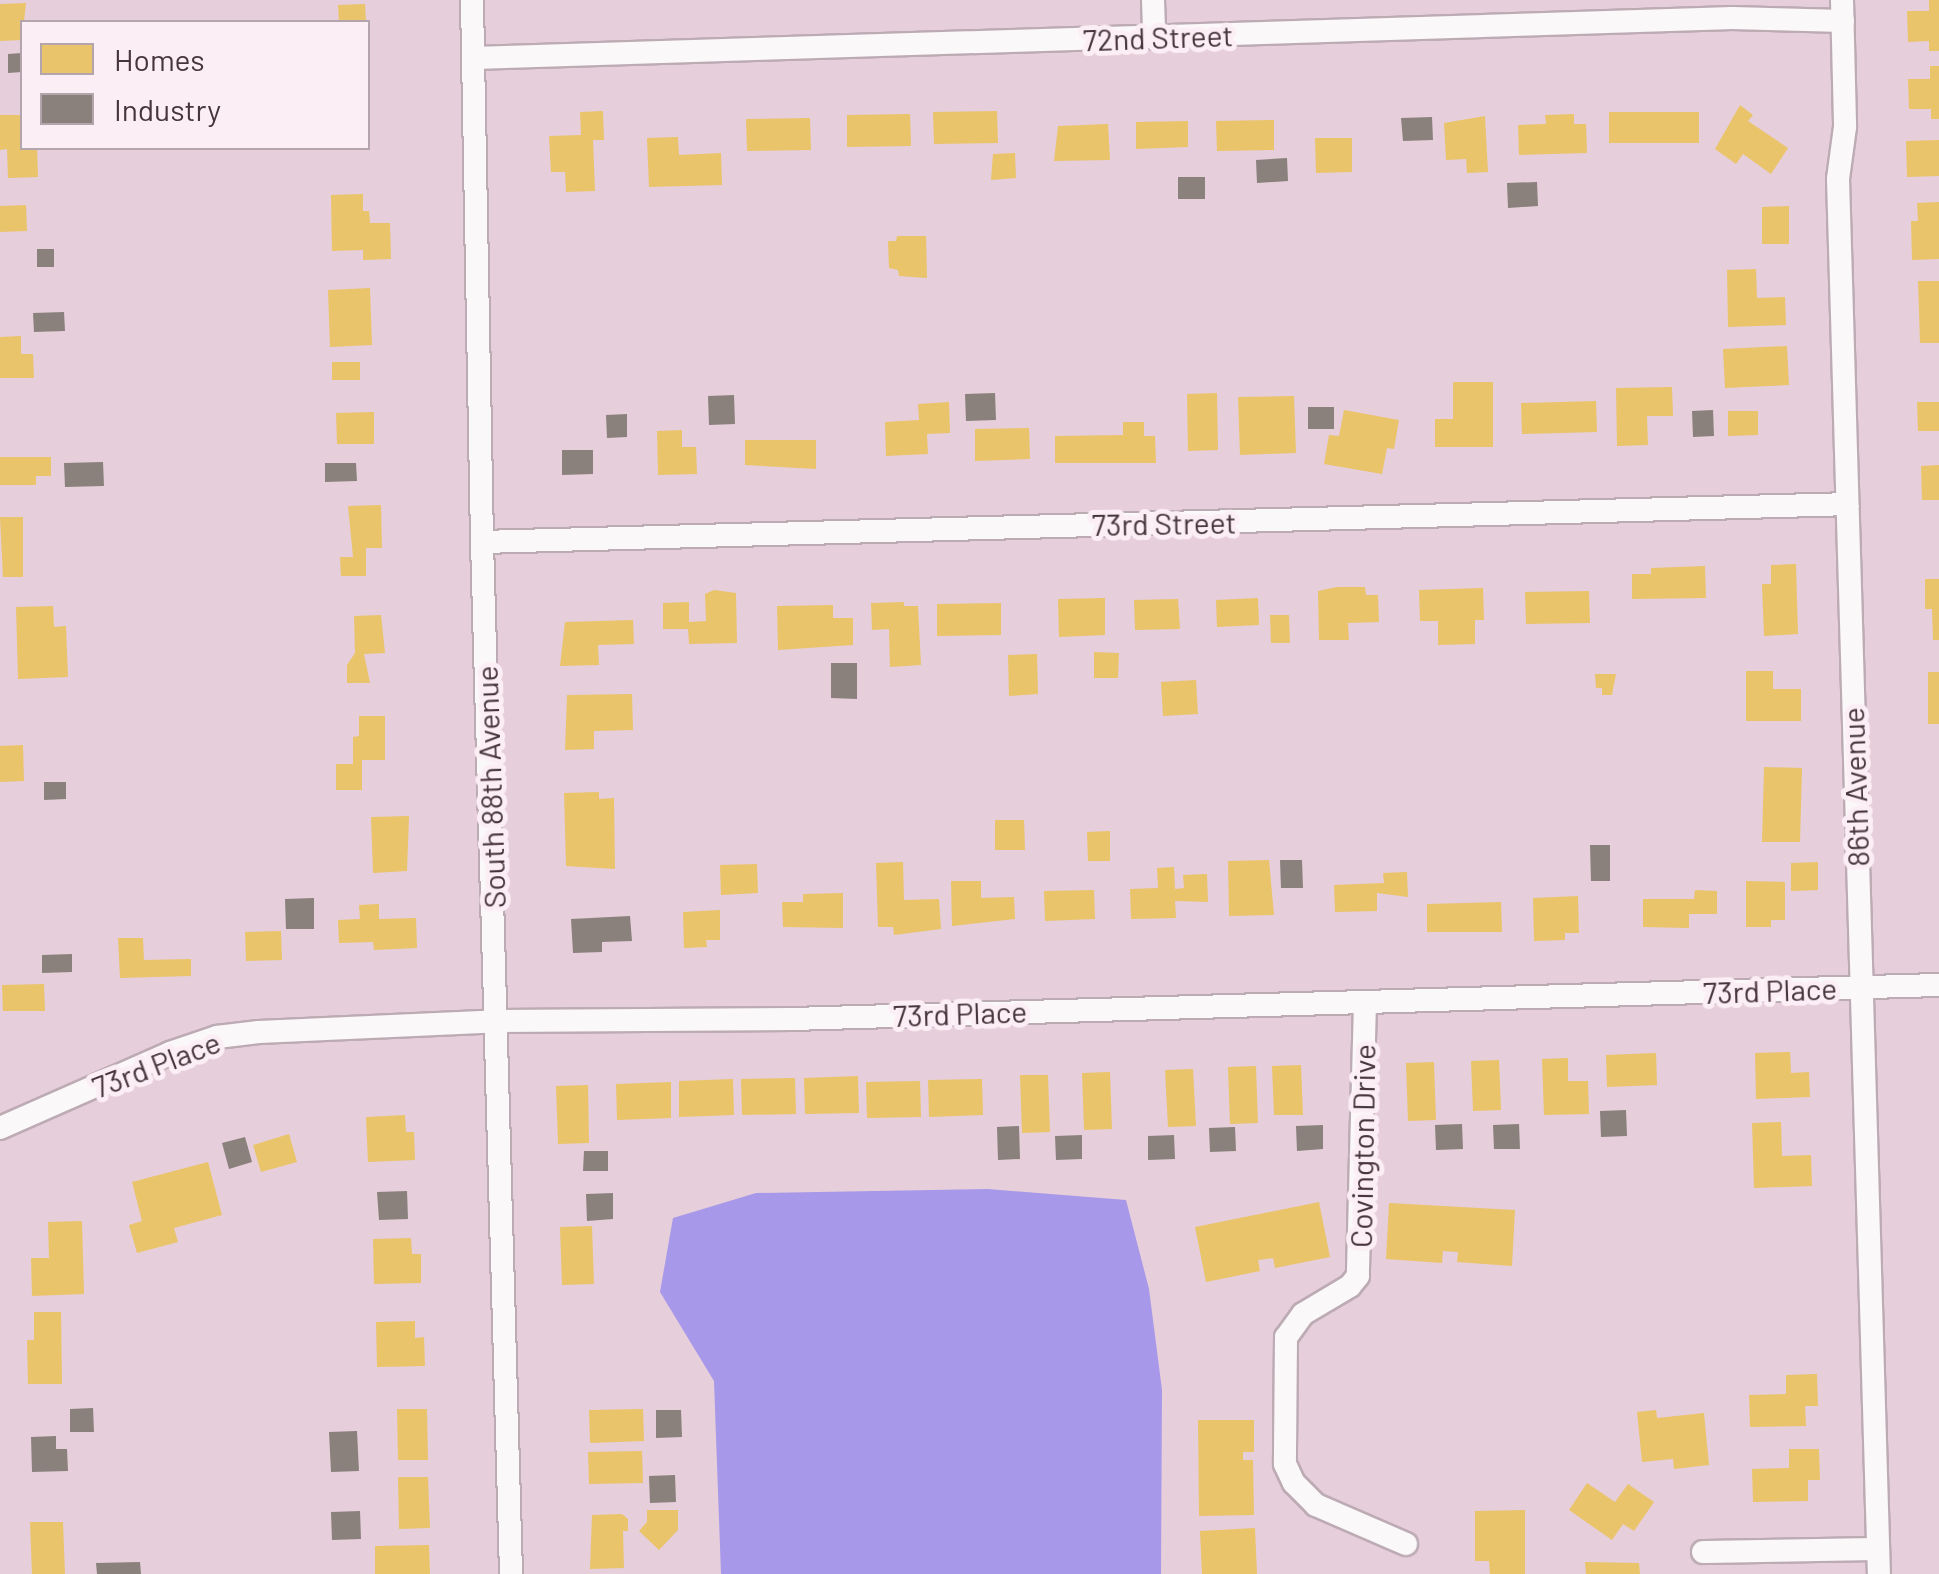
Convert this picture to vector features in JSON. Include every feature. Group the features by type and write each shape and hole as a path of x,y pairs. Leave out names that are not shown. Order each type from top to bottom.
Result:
{"street":[{"name":"South 88th Avenue","path":"472,0 482,542 512,1574"},
{"path":"1153,0 1154,38"},
{"name":"72nd Street","path":"474,58 1154,38 1842,11"},
{"name":"86th Avenue","path":"1842,11 1846,127 1838,179 1879,1574"},
{"name":"73rd Street","path":"482,542 1847,504"},
{"name":"73rd Place","path":"0,1128 218,1038 498,1021 758,1020 1939,985"},
{"name":"Covington Drive","path":"1366,1002 1358,1276 1350,1286 1302,1314 1286,1338 1285,1464 1294,1483 1316,1506 1406,1544"},
{"path":"1703,1552 1878,1549"}],"shaded area":[{"path":"988,1189 1126,1200 1149,1289 1162,1390 1161,1574 721,1574 714,1381 660,1292 673,1218 756,1193"}],"building: Homes":[{"path":"1929,0 1939,0 1939,51 1929,51 1929,41 1908,42 1907,11 1929,11"},
{"path":"26,3 24,20 20,20 20,40 0,41 0,4"},
{"path":"365,4 366,20 339,20 338,5"},
{"path":"1930,66 1939,66 1939,119 1931,119 1931,109 1909,109 1908,79 1930,79"},
{"path":"1740,105 1753,115 1748,121 1788,148 1771,174 1743,154 1736,164 1715,149"},
{"path":"603,111 604,140 593,140 595,191 566,192 565,172 551,172 549,136 581,135 580,112"},
{"path":"997,111 998,143 934,144 933,112"},
{"path":"1609,112 1699,112 1699,143 1609,143"},
{"path":"910,114 911,146 847,147 847,115"},
{"path":"1574,114 1574,124 1586,124 1587,153 1519,155 1518,125 1546,124 1545,115"},
{"path":"0,115 20,115 20,150 37,150 38,177 8,178 7,149 0,150"},
{"path":"1485,116 1488,172 1467,173 1466,159 1446,160 1444,123"},
{"path":"810,118 811,150 747,151 746,119"},
{"path":"1274,120 1274,150 1217,151 1216,121"},
{"path":"1188,121 1188,147 1136,149 1136,122"},
{"path":"1108,124 1110,160 1054,161 1058,126"},
{"path":"678,137 679,155 721,153 722,185 649,187 647,138"},
{"path":"1315,138 1352,138 1352,172 1316,173"},
{"path":"1939,140 1939,176 1907,177 1906,141"},
{"path":"1015,153 1016,178 991,180 993,154"},
{"path":"363,194 363,211 369,211 370,223 390,223 391,259 363,260 363,250 332,251 331,195"},
{"path":"1939,202 1939,259 1912,260 1911,221 1918,221 1917,203"},
{"path":"26,205 27,231 0,232 0,206"},
{"path":"1789,206 1789,244 1762,244 1762,207"},
{"path":"897,236 926,236 927,278 899,276 898,270 889,268 888,241 896,241"},
{"path":"1756,269 1757,298 1785,297 1786,325 1728,327 1727,270"},
{"path":"1918,281 1939,281 1939,343 1920,343"},
{"path":"370,288 372,345 330,347 328,290"},
{"path":"21,336 21,354 33,354 34,378 0,378 0,337"},
{"path":"1787,346 1789,385 1725,388 1723,349"},
{"path":"332,362 360,362 360,380 332,380"},
{"path":"1453,382 1493,382 1493,447 1435,447 1435,419 1453,419"},
{"path":"1672,387 1673,416 1647,416 1648,445 1617,446 1616,388"},
{"path":"1217,393 1218,450 1188,451 1187,394"},
{"path":"1294,396 1296,453 1240,455 1238,397"},
{"path":"1596,401 1597,432 1522,434 1521,403"},
{"path":"949,402 950,433 927,434 928,454 886,456 885,422 919,420 918,404"},
{"path":"1917,402 1939,402 1939,431 1918,431"},
{"path":"1344,410 1399,420 1394,449 1387,448 1382,474 1324,464 1329,435 1339,436"},
{"path":"1728,411 1758,411 1758,435 1728,436"},
{"path":"374,412 374,444 337,444 336,413"},
{"path":"1123,422 1144,422 1144,436 1155,436 1156,463 1055,463 1055,436 1123,435"},
{"path":"1029,428 1030,459 975,461 975,429"},
{"path":"682,430 682,447 696,447 697,474 658,475 657,431"},
{"path":"745,440 816,440 816,469 745,465"},
{"path":"0,457 51,457 51,476 36,476 36,485 0,485"},
{"path":"1939,465 1939,500 1922,500 1921,466"},
{"path":"381,505 382,548 366,548 366,576 341,576 340,557 353,557 348,506"},
{"path":"0,517 23,517 23,577 3,577"},
{"path":"1796,564 1798,634 1764,636 1762,584 1771,584 1771,565"},
{"path":"1705,566 1706,598 1632,599 1632,574 1651,574 1651,568"},
{"path":"1925,579 1939,579 1939,640 1933,640 1932,609 1925,609"},
{"path":"1365,587 1366,595 1378,595 1379,622 1348,623 1349,640 1319,640 1318,591"},
{"path":"1483,588 1484,620 1475,620 1475,644 1438,645 1438,621 1420,621 1419,590"},
{"path":"714,590 736,593 737,643 689,644 688,629 663,629 663,603 689,602 689,622 706,621 705,594"},
{"path":"1589,591 1590,623 1526,624 1525,592"},
{"path":"1105,598 1105,635 1059,637 1058,599"},
{"path":"1258,598 1259,625 1217,627 1216,600"},
{"path":"1178,599 1180,629 1135,630 1134,600"},
{"path":"904,602 904,606 918,606 921,665 890,667 889,629 872,630 871,603"},
{"path":"1001,603 1001,635 937,636 937,604"},
{"path":"833,605 833,618 853,618 853,645 778,650 777,606"},
{"path":"53,606 54,627 66,626 68,677 18,679 16,607"},
{"path":"381,615 385,653 364,654 370,683 347,683 347,665 355,653 354,616"},
{"path":"1270,615 1289,615 1290,643 1271,643"},
{"path":"633,620 634,644 598,645 599,665 560,666 565,622"},
{"path":"1094,652 1119,653 1118,678 1094,678"},
{"path":"1037,654 1038,694 1009,696 1008,655"},
{"path":"1746,671 1773,671 1773,689 1801,689 1801,721 1746,721"},
{"path":"1928,672 1939,672 1939,724 1928,724"},
{"path":"1595,674 1616,674 1612,695 1602,695 1602,688 1596,688"},
{"path":"1196,680 1198,714 1163,716 1161,682"},
{"path":"632,694 633,730 594,731 594,749 565,750 567,695"},
{"path":"359,716 385,716 385,760 362,760 362,790 336,790 336,764 353,764 353,737 359,736"},
{"path":"23,745 24,781 0,782 0,746"},
{"path":"1764,767 1802,768 1800,842 1762,842"},
{"path":"599,792 599,799 614,798 615,869 566,866 564,793"},
{"path":"409,816 407,871 373,873 371,817"},
{"path":"995,820 1024,820 1025,850 995,850"},
{"path":"1110,831 1110,861 1088,861 1087,832"},
{"path":"1269,860 1274,915 1229,916 1228,861"},
{"path":"903,862 904,900 939,899 941,929 894,935 893,927 878,927 876,863"},
{"path":"1818,862 1818,890 1791,891 1791,863"},
{"path":"757,864 758,893 721,895 720,865"},
{"path":"1174,867 1175,889 1184,888 1183,875 1207,874 1208,902 1175,901 1176,918 1131,919 1130,889 1158,888 1157,868"},
{"path":"1407,872 1408,897 1377,893 1377,911 1335,912 1334,885 1384,883 1383,873"},
{"path":"951,881 981,881 981,898 1014,897 1015,919 952,926"},
{"path":"1746,881 1785,882 1785,920 1771,920 1771,927 1746,927"},
{"path":"1094,890 1095,919 1045,921 1044,891"},
{"path":"1695,890 1717,891 1717,914 1689,914 1689,928 1643,927 1643,899 1694,899"},
{"path":"843,893 843,928 783,927 782,902 803,902 803,894"},
{"path":"1578,896 1579,933 1565,933 1565,940 1534,941 1533,898"},
{"path":"1501,902 1502,932 1427,932 1427,904"},
{"path":"379,904 379,919 416,918 417,948 374,950 373,942 339,943 338,920 360,919 359,905"},
{"path":"720,910 720,940 706,940 707,947 684,948 683,912"},
{"path":"281,931 282,960 246,961 245,932"},
{"path":"118,938 143,938 144,960 191,959 191,976 120,978"},
{"path":"44,984 45,1011 3,1011 2,985"},
{"path":"1790,1052 1791,1073 1809,1072 1810,1097 1756,1099 1755,1053"},
{"path":"1656,1053 1657,1085 1607,1087 1606,1055"},
{"path":"1568,1058 1568,1081 1588,1081 1589,1114 1544,1115 1542,1059"},
{"path":"1499,1060 1501,1110 1473,1111 1471,1061"},
{"path":"1434,1062 1436,1120 1408,1121 1406,1063"},
{"path":"1301,1065 1303,1115 1274,1115 1272,1066"},
{"path":"1256,1066 1258,1123 1230,1124 1228,1067"},
{"path":"1193,1069 1196,1126 1168,1127 1165,1070"},
{"path":"1110,1072 1112,1129 1084,1130 1082,1073"},
{"path":"1020,1075 1048,1075 1050,1132 1022,1133"},
{"path":"858,1076 859,1113 805,1114 804,1078"},
{"path":"795,1078 796,1114 742,1115 741,1079"},
{"path":"733,1079 734,1115 679,1117 679,1081"},
{"path":"982,1079 983,1115 929,1117 928,1080"},
{"path":"920,1081 921,1117 867,1118 866,1082"},
{"path":"671,1082 671,1118 617,1120 616,1084"},
{"path":"588,1085 589,1143 558,1144 556,1086"},
{"path":"405,1115 406,1132 414,1132 415,1160 368,1162 366,1117"},
{"path":"1781,1122 1782,1156 1811,1155 1812,1186 1754,1188 1752,1123"},
{"path":"289,1134 297,1162 261,1172 253,1145"},
{"path":"208,1162 222,1215 174,1228 178,1242 137,1253 129,1225 142,1221 132,1182"},
{"path":"1319,1202 1330,1257 1275,1268 1273,1258 1258,1260 1260,1271 1206,1282 1195,1227"},
{"path":"1389,1203 1515,1210 1512,1266 1457,1262 1458,1252 1443,1251 1442,1263 1386,1259"},
{"path":"82,1221 84,1294 32,1296 31,1258 49,1258 48,1222"},
{"path":"592,1226 594,1284 562,1285 560,1227"},
{"path":"411,1238 412,1254 421,1254 421,1283 374,1284 373,1239"},
{"path":"34,1312 61,1312 62,1384 28,1384 27,1340 34,1340"},
{"path":"415,1321 415,1338 424,1337 425,1366 377,1367 376,1322"},
{"path":"1817,1374 1818,1406 1805,1406 1806,1426 1750,1427 1749,1395 1786,1394 1786,1375"},
{"path":"397,1409 427,1409 428,1460 398,1460"},
{"path":"643,1409 644,1441 590,1443 589,1410"},
{"path":"1656,1410 1657,1418 1704,1413 1709,1465 1674,1469 1673,1459 1642,1462 1637,1412"},
{"path":"1198,1420 1254,1420 1254,1452 1243,1452 1243,1460 1253,1460 1254,1515 1199,1516"},
{"path":"1789,1449 1819,1449 1820,1480 1808,1480 1808,1501 1753,1502 1752,1469 1789,1468"},
{"path":"642,1451 643,1483 589,1484 588,1452"},
{"path":"398,1477 428,1477 430,1528 399,1529"},
{"path":"1587,1483 1615,1502 1628,1484 1654,1502 1634,1531 1623,1524 1612,1540 1569,1510"},
{"path":"647,1510 678,1510 678,1530 659,1550 639,1531 647,1522"},
{"path":"1525,1510 1525,1574 1490,1574 1489,1561 1475,1561 1475,1511"},
{"path":"622,1514 628,1519 628,1531 623,1531 624,1568 590,1569 592,1515"},
{"path":"30,1522 63,1522 65,1574 32,1574"},
{"path":"1255,1528 1257,1574 1202,1574 1200,1531"},
{"path":"429,1545 430,1574 375,1574 375,1546"},
{"path":"1585,1562 1639,1563 1640,1574 1586,1574"}],"building: Industry":[{"path":"20,53 20,72 8,73 8,54"},
{"path":"1432,117 1433,140 1403,141 1401,118"},
{"path":"1287,158 1288,181 1257,183 1256,160"},
{"path":"1178,177 1205,177 1205,199 1178,199"},
{"path":"1537,182 1538,206 1508,208 1507,183"},
{"path":"37,249 54,249 54,267 37,267"},
{"path":"64,312 65,331 34,332 33,313"},
{"path":"995,393 996,420 966,421 965,394"},
{"path":"734,395 735,424 709,425 708,396"},
{"path":"1308,407 1334,407 1334,429 1308,429"},
{"path":"1713,410 1714,436 1693,437 1692,411"},
{"path":"627,414 627,437 607,438 606,415"},
{"path":"562,450 593,450 593,474 562,475"},
{"path":"103,462 104,486 65,487 64,463"},
{"path":"325,463 356,463 357,481 325,482"},
{"path":"831,663 857,663 857,699 831,698"},
{"path":"44,782 66,782 66,799 44,800"},
{"path":"1590,845 1610,845 1610,881 1591,881"},
{"path":"1280,860 1302,860 1303,888 1281,888"},
{"path":"314,898 314,929 286,929 285,899"},
{"path":"630,916 632,941 602,942 602,952 573,953 571,919"},
{"path":"72,954 72,972 42,973 42,955"},
{"path":"1626,1110 1627,1136 1601,1137 1600,1111"},
{"path":"1462,1124 1463,1149 1436,1150 1435,1125"},
{"path":"1519,1124 1520,1149 1494,1149 1493,1125"},
{"path":"1323,1125 1323,1149 1297,1151 1296,1126"},
{"path":"1019,1126 1020,1159 998,1160 997,1127"},
{"path":"1235,1127 1236,1151 1210,1152 1209,1128"},
{"path":"1082,1135 1082,1159 1056,1160 1055,1136"},
{"path":"1174,1135 1175,1159 1148,1160 1148,1136"},
{"path":"245,1137 252,1162 229,1169 222,1143"},
{"path":"584,1151 608,1151 608,1171 583,1171"},
{"path":"407,1191 408,1219 379,1220 377,1192"},
{"path":"613,1193 613,1219 587,1221 586,1194"},
{"path":"93,1408 94,1432 70,1432 70,1409"},
{"path":"656,1410 681,1410 682,1437 656,1438"},
{"path":"357,1431 359,1471 331,1472 329,1432"},
{"path":"56,1436 56,1449 67,1449 68,1471 32,1472 31,1437"},
{"path":"675,1475 676,1502 650,1503 649,1476"},
{"path":"360,1511 361,1539 332,1540 331,1512"},
{"path":"140,1562 141,1574 97,1574 96,1563"}]}
